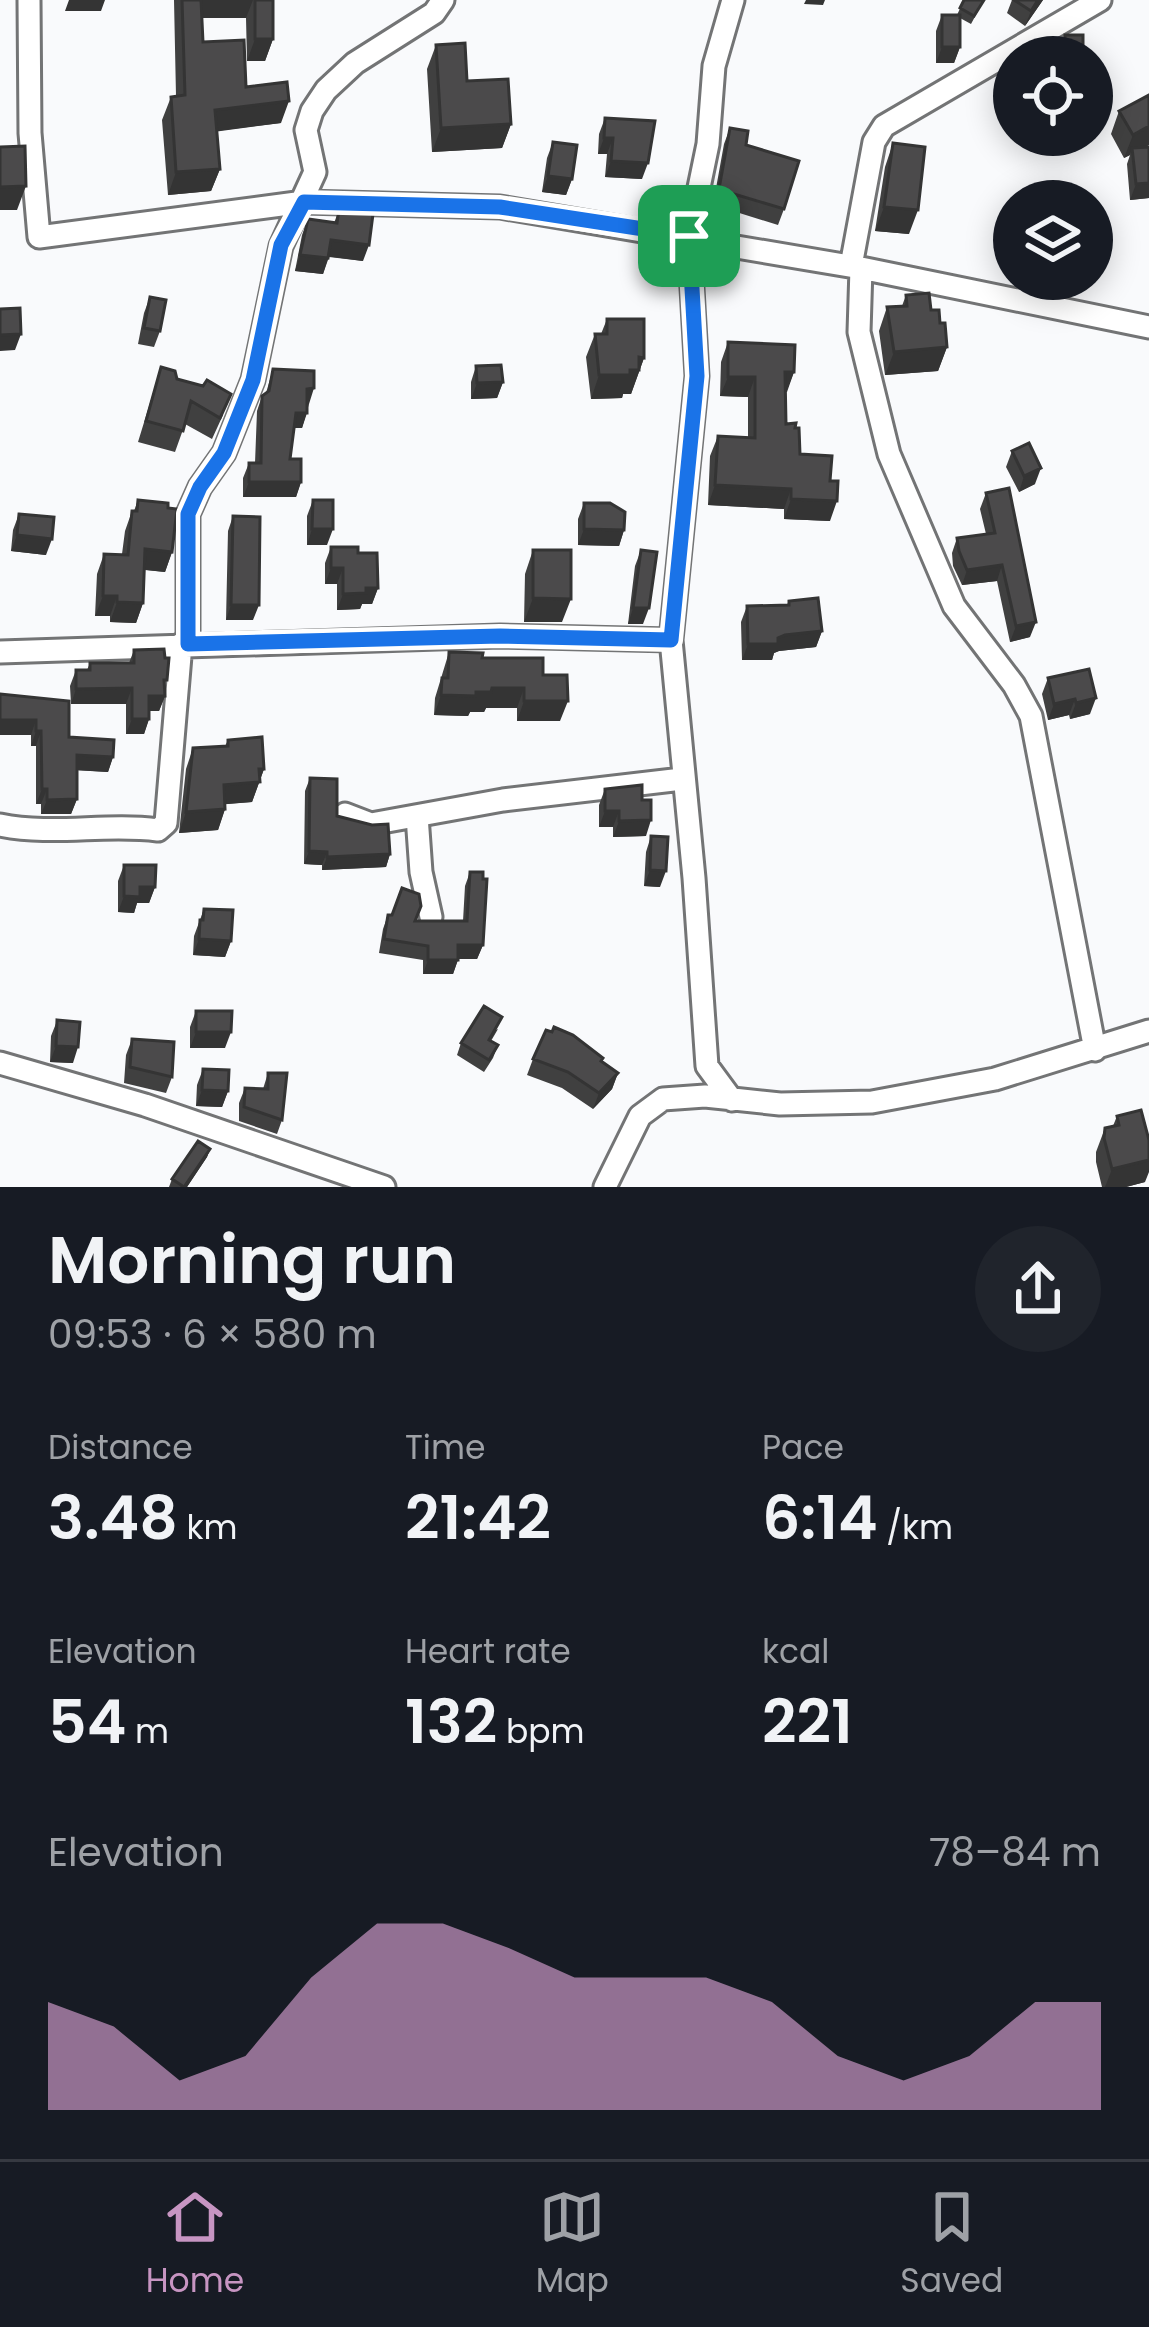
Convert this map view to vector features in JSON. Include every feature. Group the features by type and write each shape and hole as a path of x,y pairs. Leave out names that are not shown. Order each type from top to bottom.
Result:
{"street":[{"path":"29,0 30,133 39,237 304,202 500,207 689,236 1149,327"},
{"path":"0,825 55,832 130,826 158,830 166,823 185,644 188,514 224,453 253,380 281,245 315,172 306,130 312,111 326,90 374,49 434,13 443,0"},
{"path":"732,1100 707,1066 671,640 697,376 689,236 708,144 714,66 733,0"},
{"path":"1095,1050 1031,716 1014,685 954,606 889,454 859,332 856,267 874,142 884,126 1100,0"},
{"path":"0,652 500,636 671,640"},
{"path":"345,814 370,824 503,800 682,778"},
{"path":"417,816 421,872 431,917"},
{"path":"663,1099 705,1096 780,1104 872,1102 995,1079 1149,1031"},
{"path":"0,1063 145,1105 384,1187"},
{"path":"605,1187 640,1116 707,1066"}],"building":[{"path":"182,0 201,0 203,42 244,40 246,87 287,82 289,101 215,110 220,169 176,172 171,97 185,95"},
{"path":"255,0 273,0 273,39 255,39"},
{"path":"964,0 984,0 974,16 960,8"},
{"path":"1014,0 1038,0 1031,11"},
{"path":"942,15 960,15 960,47 942,47"},
{"path":"465,43 467,81 508,79 511,124 441,128 436,45"},
{"path":"1149,95 1149,126 1133,135 1119,111"},
{"path":"605,118 655,121 648,163 611,161 613,138 604,138"},
{"path":"730,128 748,131 746,145 799,161 784,209 734,194 733,212 715,211"},
{"path":"553,142 577,145 572,179 548,176"},
{"path":"893,143 925,147 918,210 884,207"},
{"path":"25,146 26,186 0,187 0,147"},
{"path":"1149,147 1149,183 1136,184 1132,148"},
{"path":"339,210 373,214 369,245 331,240 328,258 300,255 308,219 337,223"},
{"path":"929,293 931,310 939,310 940,323 945,323 947,347 894,352 887,307 907,306 906,295"},
{"path":"150,297 166,300 160,331 144,328"},
{"path":"20,308 21,334 0,335 0,309"},
{"path":"607,319 644,319 644,358 639,357 639,370 630,370 630,375 599,375 595,334 607,334"},
{"path":"728,342 795,345 794,372 785,372 786,424 796,423 799,428 800,454 832,456 830,481 838,481 837,501 791,499 791,489 715,485 718,436 755,438 755,377 728,377"},
{"path":"501,365 503,382 477,383 476,366"},
{"path":"161,367 175,371 177,379 203,386 207,380 231,394 220,418 191,401 183,431 146,421"},
{"path":"273,369 314,371 314,388 307,389 307,413 296,413 290,459 301,459 301,482 249,482 249,463 261,463 262,396 269,391"},
{"path":"1029,443 1041,468 1024,476 1012,451"},
{"path":"1009,488 1036,622 1016,626 1002,565 967,570 957,538 995,533 986,493"},
{"path":"138,500 168,503 168,508 177,509 172,552 145,549 143,603 117,602 117,596 103,596 104,554 128,555 132,511 137,511"},
{"path":"313,500 333,500 333,529 312,529"},
{"path":"584,503 610,503 625,512 624,530 584,529"},
{"path":"19,514 54,517 52,539 17,535"},
{"path":"233,516 260,517 259,605 231,605"},
{"path":"331,547 377,553 378,588 343,594 343,568 331,568"},
{"path":"533,550 571,550 571,599 533,598"},
{"path":"641,550 657,552 649,608 633,608"},
{"path":"818,598 822,631 785,635 778,638 778,644 748,644 747,606 789,605 789,601"},
{"path":"164,649 169,658 165,696 149,696 149,719 132,719 132,688 76,689 76,670 90,670 90,663 134,663 134,650"},
{"path":"449,652 483,653 482,658 543,658 543,675 567,675 568,701 524,701 524,688 492,688 476,696 441,695 442,678 448,678"},
{"path":"1089,669 1096,698 1054,704 1048,678"},
{"path":"0,694 69,701 69,737 114,740 113,757 77,755 77,799 47,800 47,789 42,789 41,731 36,731 36,720 0,720"},
{"path":"262,737 260,782 224,785 225,809 186,812 193,748"},
{"path":"310,778 337,779 337,816 388,824 390,854 327,857 327,852 309,851"},
{"path":"642,785 642,800 651,800 651,820 619,821 619,811 605,811 605,789"},
{"path":"651,836 668,837 666,871 650,870"},
{"path":"124,865 156,865 155,887 140,887 140,897 124,896"},
{"path":"470,872 483,872 487,879 483,945 458,945 458,960 428,960 428,946 384,939 388,915 402,888 419,894 421,906 415,921 467,921"},
{"path":"204,909 233,910 231,941 199,939"},
{"path":"484,1006 502,1017 489,1040 498,1045 489,1060 461,1043"},
{"path":"196,1011 232,1011 231,1032 196,1032"},
{"path":"57,1020 80,1022 78,1047 56,1046"},
{"path":"554,1027 573,1035 618,1073 599,1093 568,1072 533,1059 546,1030 552,1032"},
{"path":"132,1039 174,1042 172,1077 130,1067"},
{"path":"203,1069 229,1070 228,1091 202,1090"},
{"path":"268,1073 287,1073 282,1120 244,1107 245,1088 268,1089"},
{"path":"1141,1110 1149,1160 1112,1169 1105,1128 1119,1125 1117,1116"},
{"path":"198,1141 210,1149 184,1187 172,1179"}],"route":[{"path":"304,202 500,207 689,236 697,376 671,640 500,636 188,644 188,514 224,453 253,380 281,245 304,202"}]}
